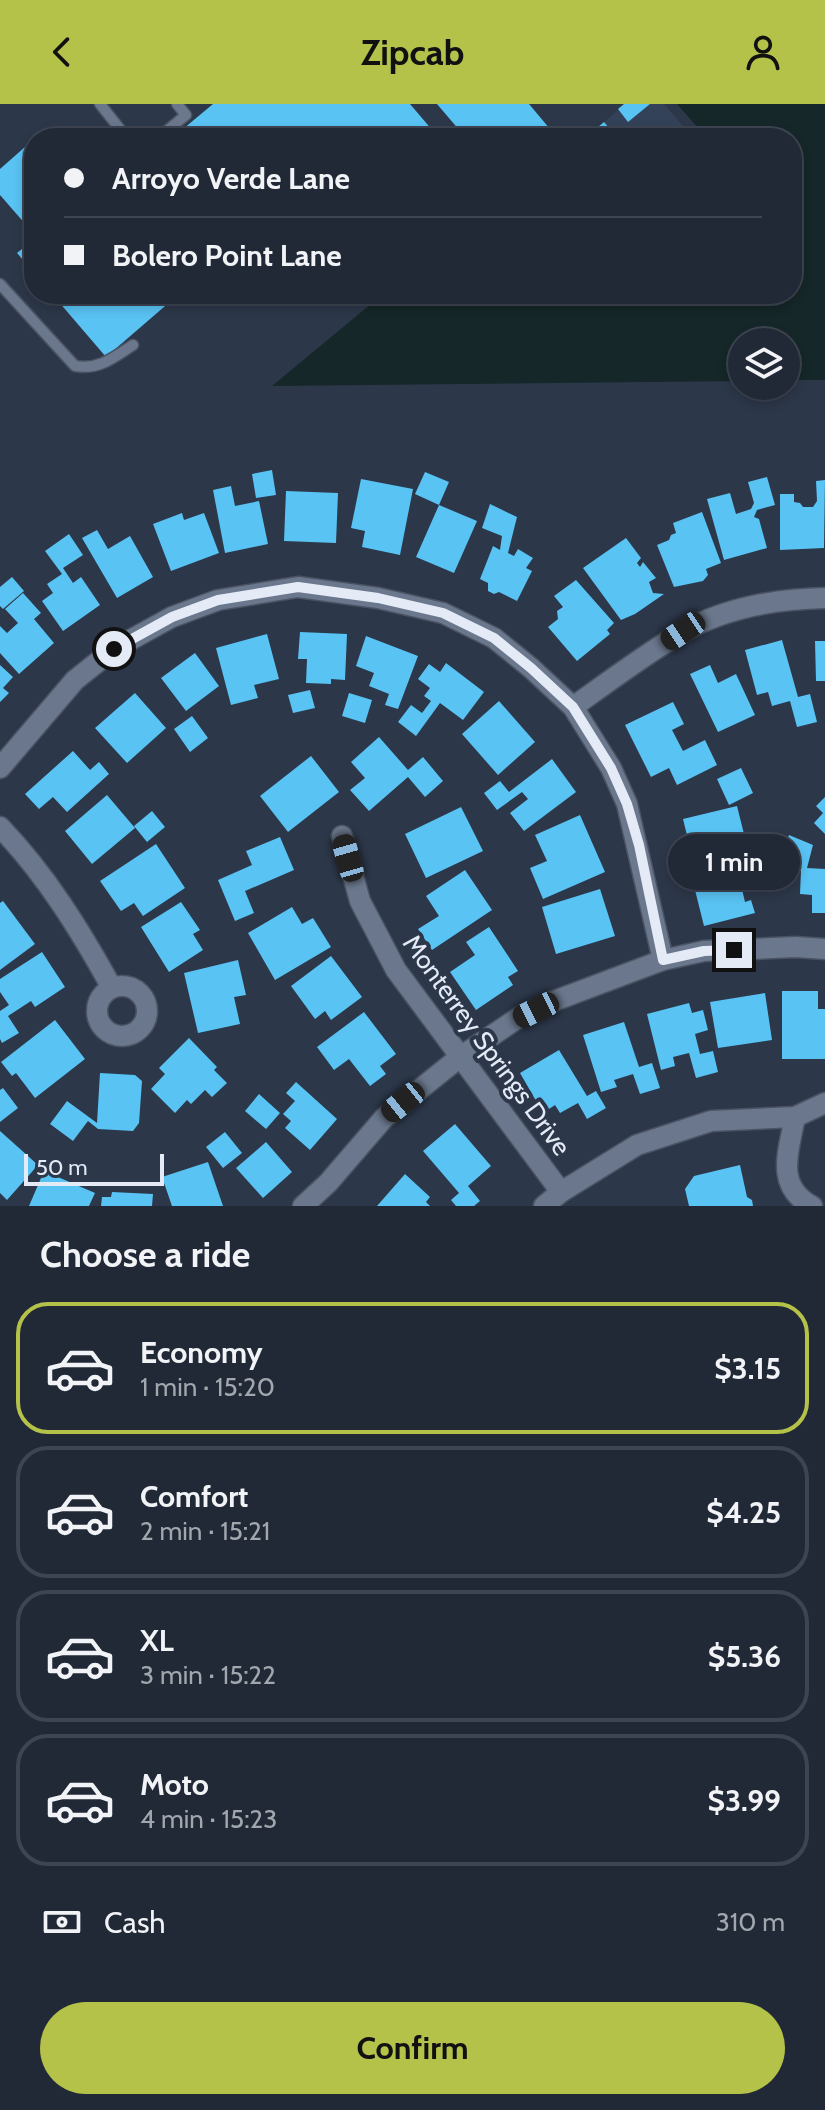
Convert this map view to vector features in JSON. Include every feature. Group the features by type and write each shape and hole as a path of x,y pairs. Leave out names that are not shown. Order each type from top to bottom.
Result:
{"street":[{"path":"0,768 75,680 114,649 172,617 218,600 298,587 378,598 443,613 494,638 573,707 611,768 627,804 639,845 663,960"},
{"path":"573,707 683,631 735,611 785,599 825,598"},
{"path":"0,827 52,888 84,936 112,988"},
{"name":"Monterrey Springs Drive","path":"342,836 360,901 396,970 561,1192"},
{"path":"303,1206 328,1183 384,1118 460,1057 518,1018 554,1001 663,960 704,951 796,947 825,949"},
{"path":"544,1206 637,1145 711,1121 795,1117 825,1103"},
{"path":"795,1117 785,1172 798,1199 812,1206"}],"lane":[{"path":"100,104 119,128"},
{"path":"170,128 186,115 177,104"},
{"path":"0,284 75,366 88,369 103,365 133,345"}],"shaded area":[{"path":"625,104 664,104 684,128 597,128"},
{"path":"677,104 825,104 825,380 800,380 800,328 728,328 728,381 272,386 371,304 802,304 802,128 698,128"}],"building":[{"path":"213,104 410,104 430,128 184,128"},
{"path":"437,104 529,104 549,128 457,128"},
{"path":"624,104 650,104 628,122 618,109"},
{"path":"24,148 24,223 0,195 0,169"},
{"path":"24,247 24,261 17,253"},
{"path":"61,304 167,304 106,357"},
{"path":"272,470 276,495 256,498 252,474"},
{"path":"425,472 449,482 439,505 415,494"},
{"path":"767,477 775,505 757,510 754,517 759,519 767,548 724,560 707,499 730,493 736,514 751,509 754,503 748,482"},
{"path":"361,479 413,489 400,555 362,547 365,531 351,528"},
{"path":"825,480 824,548 780,550 780,494 794,494 794,502 803,507 813,507 817,501 816,481"},
{"path":"231,486 235,506 259,501 268,544 225,553 213,490"},
{"path":"286,491 338,493 336,543 284,541"},
{"path":"490,504 517,517 508,553 514,556 518,549 533,558 526,568 532,571 517,601 499,592 494,594 488,591 488,583 480,579 493,546 500,550 502,536 482,528"},
{"path":"439,505 477,521 454,573 416,557"},
{"path":"702,512 721,563 706,569 708,575 703,581 674,587 657,545 676,533 673,523"},
{"path":"182,513 184,520 204,513 219,553 171,571 153,524"},
{"path":"97,530 108,549 130,536 153,577 117,598 82,538"},
{"path":"69,534 83,555 63,568 73,583 81,577 100,605 63,631 42,601 53,593 47,584 62,574 45,551"},
{"path":"626,538 641,558 637,563 640,567 643,562 656,578 649,582 653,593 664,594 621,620 583,568"},
{"path":"12,577 24,591 3,609 0,606 0,587"},
{"path":"576,580 614,623 607,630 610,634 577,661 548,627 558,619 557,611 563,607 554,596"},
{"path":"23,593 41,613 34,619 54,643 19,674 0,653 0,626 7,633 18,623 5,609"},
{"path":"300,632 347,634 345,680 331,679 331,684 306,683 307,659 298,659"},
{"path":"267,634 279,679 254,685 258,698 231,705 216,648"},
{"path":"366,636 418,656 398,709 385,705 389,694 369,686 374,673 356,666"},
{"path":"782,640 798,697 810,694 817,722 797,727 790,701 772,706 768,692 757,695 745,650"},
{"path":"815,641 825,641 825,681 816,681"},
{"path":"195,653 219,686 186,711 161,678"},
{"path":"446,663 484,692 463,720 440,703 416,736 398,722 411,705 422,713 431,701 424,696 430,688 418,679 429,664 440,672"},
{"path":"0,665 13,677 3,688 9,693 0,702"},
{"path":"710,665 718,683 736,674 755,715 718,732 690,674"},
{"path":"310,690 315,708 293,713 288,695"},
{"path":"135,693 166,728 127,763 95,728"},
{"path":"349,693 372,700 365,723 342,716"},
{"path":"499,701 535,742 498,775 462,734"},
{"path":"673,702 684,724 672,730 683,751 705,740 717,765 677,785 669,768 651,777 625,725"},
{"path":"192,716 208,738 190,752 174,729"},
{"path":"379,737 408,770 423,757 443,781 425,797 408,777 369,811 350,790 365,778 351,762"},
{"path":"73,751 90,770 99,762 109,774 67,812 53,797 39,809 25,794"},
{"path":"311,756 339,792 288,832 260,796"},
{"path":"552,759 576,792 524,831 510,813 528,799 522,792 497,810 484,793 500,781 509,792"},
{"path":"741,768 753,793 729,805 717,779"},
{"path":"107,795 135,828 92,864 65,831"},
{"path":"825,797 825,834 814,823 823,813 816,806"},
{"path":"737,806 747,846 693,860 683,819"},
{"path":"461,807 483,851 426,878 405,834"},
{"path":"152,811 165,827 147,842 134,826"},
{"path":"580,815 605,872 543,899 530,868 547,861 535,835"},
{"path":"789,835 813,845 807,868 825,869 825,913 812,913 812,895 800,894 801,871 778,862"},
{"path":"280,837 294,870 245,891 254,913 235,921 218,880 252,865 246,851"},
{"path":"156,844 185,888 143,916 134,903 121,911 100,881"},
{"path":"761,850 768,879 741,885 745,902 751,900 755,913 704,926 693,882 731,872 732,878 745,875 740,855"},
{"path":"465,870 492,910 432,950 418,929 439,916 426,896"},
{"path":"600,889 615,936 556,954 542,907"},
{"path":"3,901 35,944 0,970 0,903"},
{"path":"181,902 200,930 193,934 203,950 169,972 141,927"},
{"path":"292,907 302,924 313,918 331,947 275,980 248,933"},
{"path":"489,927 518,971 508,977 513,985 476,1010 450,972 475,955 466,942"},
{"path":"42,952 65,987 35,1007 31,1001 8,1016 19,1033 2,1043 0,1011 9,1005 0,992 0,979"},
{"path":"331,956 362,997 331,1020 325,1011 315,1019 291,986"},
{"path":"238,960 246,995 234,997 240,1024 198,1033 184,973"},
{"path":"782,991 818,991 818,1009 825,1009 825,1059 782,1059"},
{"path":"765,993 772,1040 718,1048 710,1002"},
{"path":"689,1003 692,1013 703,1010 708,1030 695,1034 700,1054 713,1051 718,1072 696,1078 689,1053 673,1057 675,1066 661,1070 647,1014"},
{"path":"364,1012 396,1054 380,1066 386,1074 370,1086 349,1059 334,1070 317,1047"},
{"path":"55,1020 85,1059 35,1098 16,1073 12,1076 1,1062"},
{"path":"624,1022 639,1067 652,1063 660,1088 640,1094 633,1074 614,1080 617,1087 601,1092 583,1035"},
{"path":"189,1038 217,1067 214,1070 227,1083 212,1097 205,1090 191,1104 187,1100 175,1113 151,1089 165,1074 159,1068"},
{"path":"559,1050 587,1096 596,1091 606,1108 587,1119 578,1103 560,1113 555,1105 543,1113 520,1073"},
{"path":"100,1073 135,1075 142,1081 139,1123 133,1131 98,1129 88,1121 73,1141 50,1124 67,1101 97,1123"},
{"path":"296,1082 337,1119 310,1150 285,1128 291,1121 283,1114 295,1101 286,1093"},
{"path":"3,1088 18,1108 0,1122 0,1090"},
{"path":"259,1094 280,1113 266,1129 245,1111"},
{"path":"455,1124 491,1166 468,1186 480,1201 474,1206 456,1206 451,1200 459,1193 423,1151"},
{"path":"0,1131 38,1165 7,1200 0,1193"},
{"path":"225,1132 242,1153 223,1168 206,1147"},
{"path":"266,1142 292,1172 263,1198 236,1168"},
{"path":"208,1162 223,1206 172,1206 162,1177"},
{"path":"740,1165 747,1197 752,1200 753,1206 689,1206 685,1189 694,1176"},
{"path":"44,1171 95,1193 89,1206 29,1206"},
{"path":"405,1174 430,1197 426,1202 430,1206 377,1206"},
{"path":"112,1192 153,1194 152,1206 101,1206 102,1197 111,1197"}],"route":[{"path":"114,649 172,617 218,600 298,587 378,598 443,613 494,638 573,707 611,768 627,804 639,845 663,960 704,951 734,950"}]}
